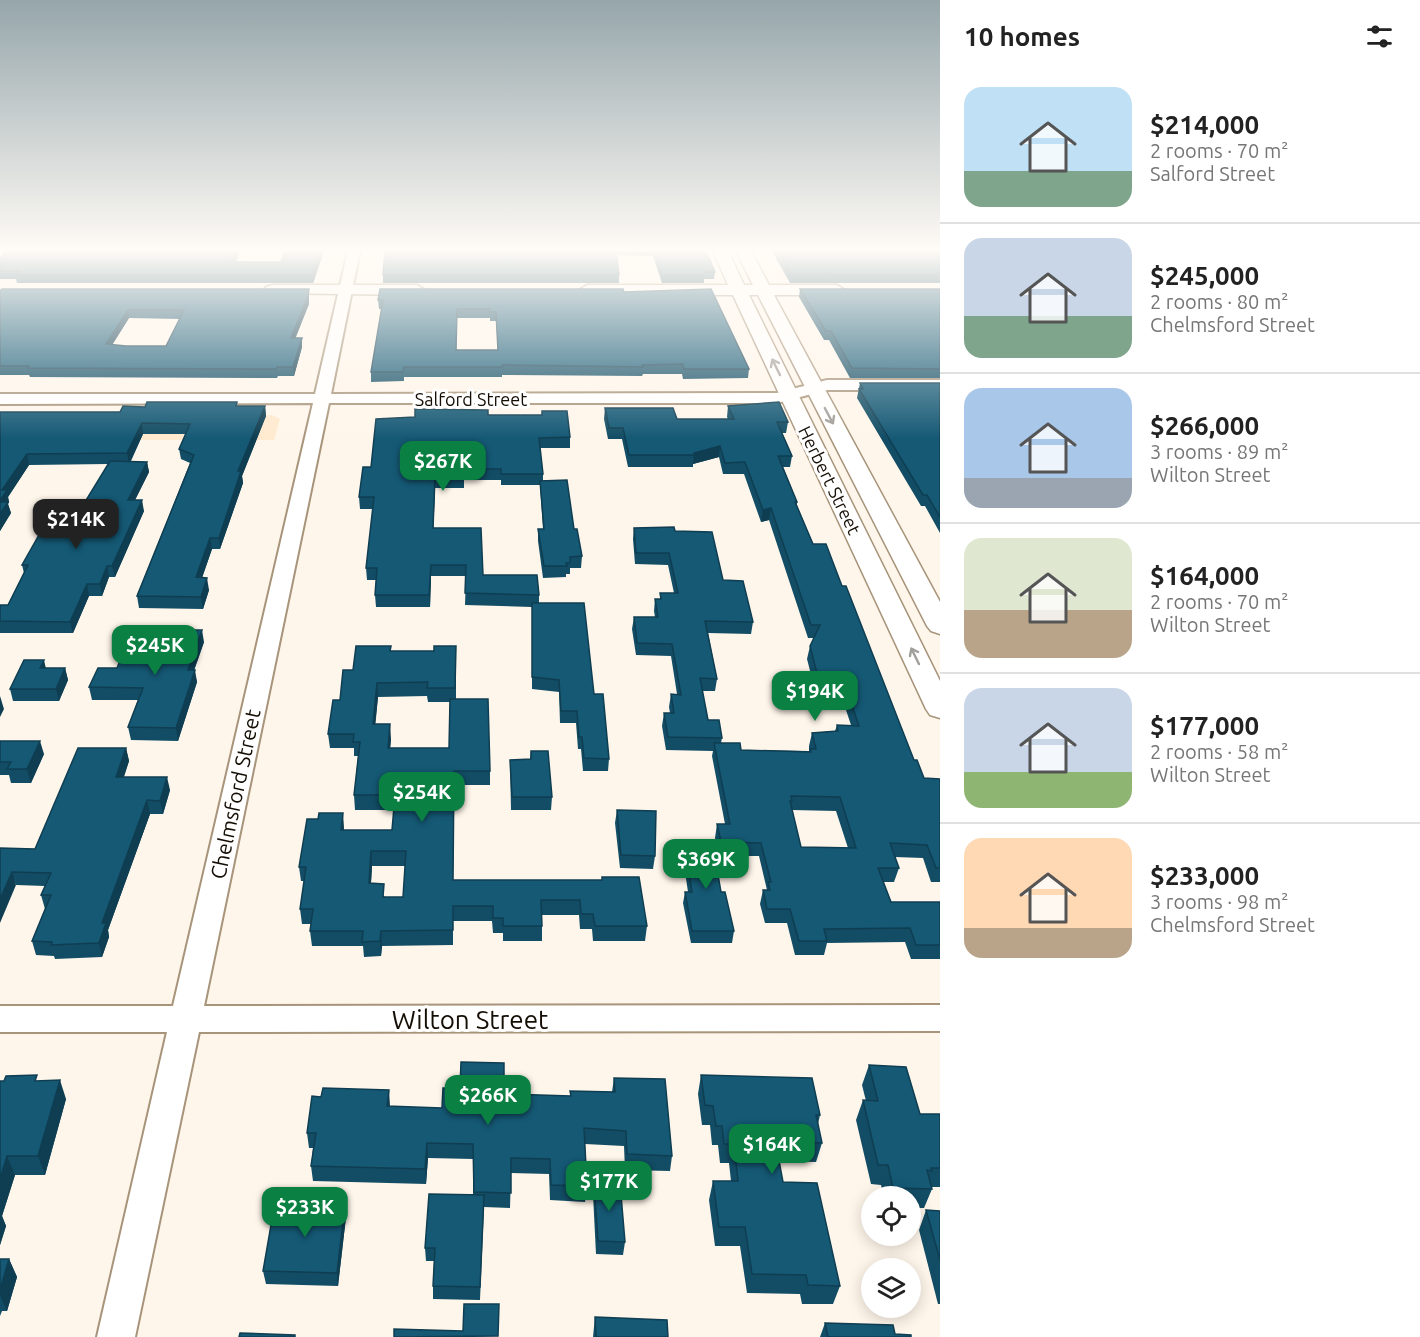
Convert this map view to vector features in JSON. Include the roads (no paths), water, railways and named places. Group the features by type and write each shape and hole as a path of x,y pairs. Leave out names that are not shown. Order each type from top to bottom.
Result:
{"street":[{"name":"Chelmsford Street","path":"116,1337 340,313"},
{"name":"Herbert Street","path":"750,313 940,709"},
{"name":"Herbert Street","path":"775,313 936,618"},
{"name":"Salford Street","path":"0,399 790,396 827,385 940,385"},
{"path":"892,610 936,618"},
{"name":"Wilton Street","path":"0,1019 940,1018"}]}
